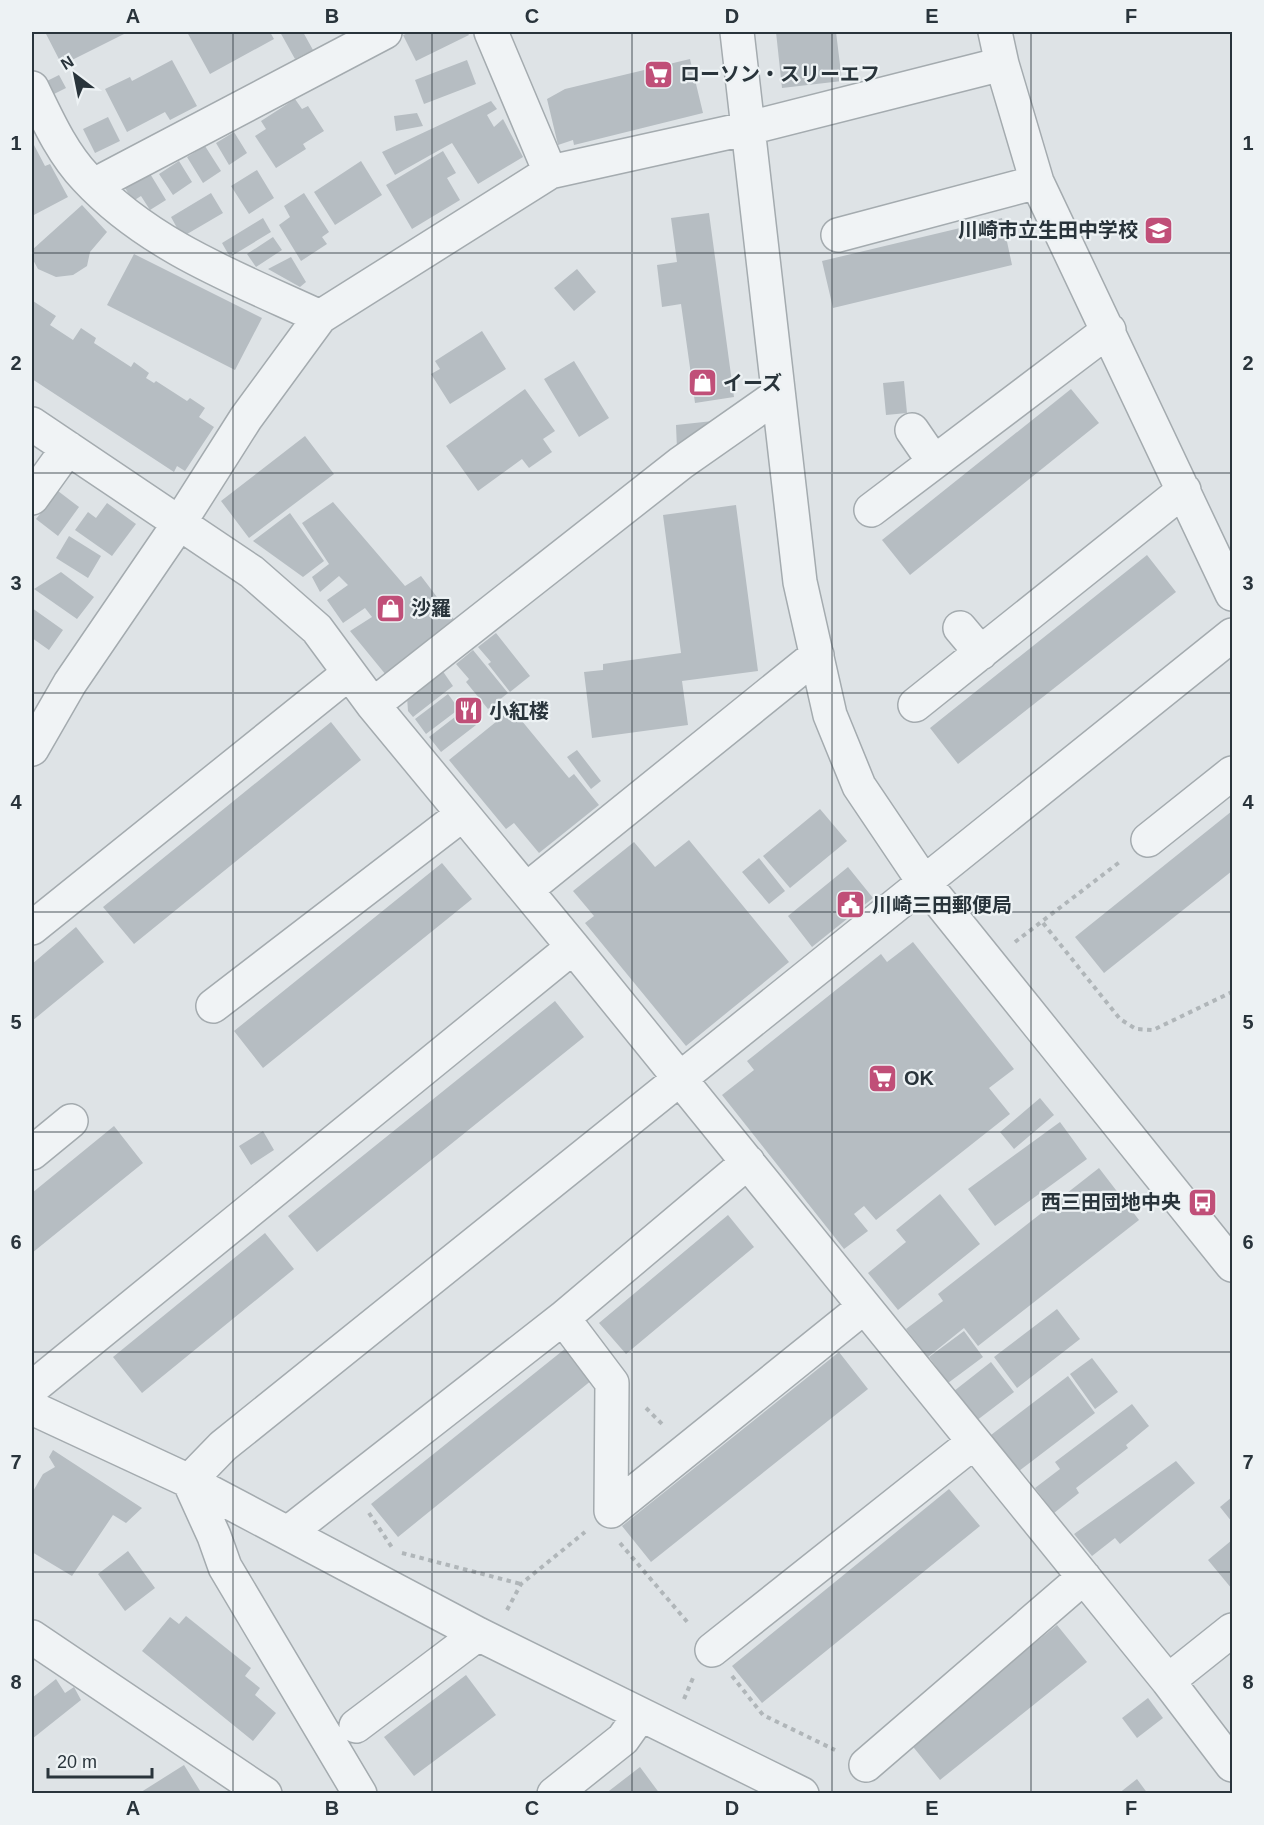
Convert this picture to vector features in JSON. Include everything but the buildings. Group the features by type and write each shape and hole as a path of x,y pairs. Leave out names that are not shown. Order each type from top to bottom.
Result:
{"street":[{"path":"93,186 385,32"},
{"path":"491,32 550,172"},
{"path":"737,32 800,582 830,715 859,786 923,881 1233,1265"},
{"path":"995,32 1002,64 1037,182 1233,594"},
{"path":"32,748 77,673 178,525 246,418 320,317 550,172 749,128 1002,64"},
{"path":"32,88 54,133 85,178 130,220 192,257 320,317"},
{"path":"838,236 1037,182"},
{"path":"870,510 1108,330"},
{"path":"373,705 681,463 778,395"},
{"path":"32,424 260,579 317,629 373,705 681,1079 1168,1681 1233,1765"},
{"path":"912,430 934,462"},
{"path":"32,498 68,448"},
{"path":"915,705 1184,490"},
{"path":"960,628 981,652"},
{"path":"189,1481 223,1446 1233,634"},
{"path":"526,890 817,655"},
{"path":"32,928 350,673"},
{"path":"1148,840 1233,773"},
{"path":"213,1006 463,814"},
{"path":"32,1388 573,947"},
{"path":"32,1153 71,1121"},
{"path":"288,1533 563,1318 748,1162"},
{"path":"611,1510 864,1307"},
{"path":"563,1318 612,1383 611,1510"},
{"path":"32,1408 189,1481 485,1637 802,1794"},
{"path":"712,1650 974,1442"},
{"path":"189,1481 214,1536 225,1567 360,1794"},
{"path":"866,1765 1084,1577"},
{"path":"1168,1681 1233,1630"},
{"path":"32,1637 264,1794"},
{"path":"356,1726 485,1637"},
{"path":"554,1794 623,1739 640,1715"}],"path":[{"path":"1010,946 1043,923 1148,840"},
{"path":"1043,923 1120,1019 1136,1029 1153,1030 1233,992"},
{"path":"612,1383 634,1397 688,1448"},
{"path":"350,1485 394,1551 521,1584"},
{"path":"485,1637 521,1584 611,1510"},
{"path":"671,1730 700,1660 712,1650"}],"place":[{"name":"ローソン・スリーエフ","path":"659,74"},
{"name":"川崎市立生田中学校","path":"1159,230"},
{"name":"イーズ","path":"702,383"},
{"name":"沙羅","path":"390,608"},
{"name":"小紅楼","path":"468,711"},
{"name":"川崎三田郵便局","path":"851,905"},
{"name":"OK","path":"883,1078"},
{"name":"西三田団地中央","path":"1202,1202"}]}
